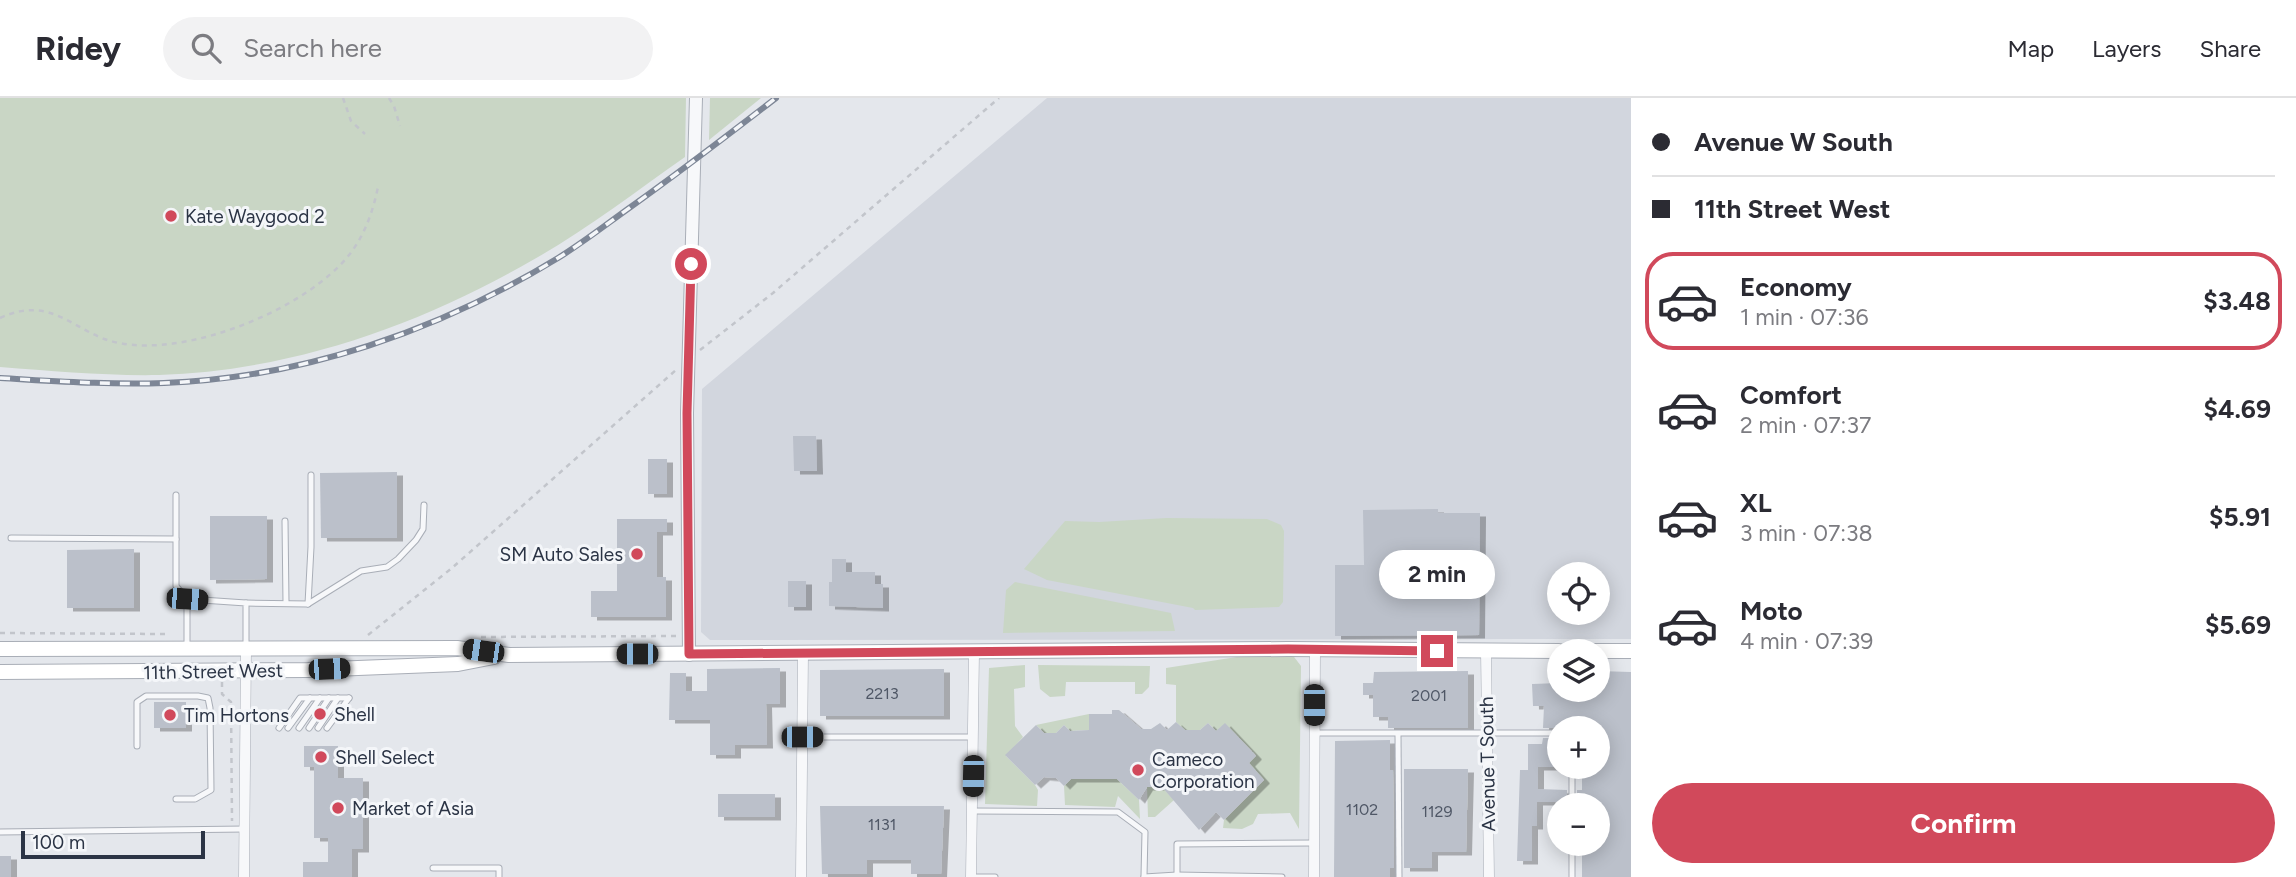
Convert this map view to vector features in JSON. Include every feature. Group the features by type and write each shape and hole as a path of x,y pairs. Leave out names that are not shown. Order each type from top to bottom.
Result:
{"main road":[{"name":"11th Street West","path":"0,649 457,648 509,654 1315,649 1547,651"},
{"path":"1610,651 1631,651"},
{"name":"11th Street West","path":"0,672 245,671 458,664 509,654"}],"street":[{"path":"689,654 688,359 696,98"},
{"path":"244,877 246,649"},
{"path":"1314,877 1315,649"},
{"name":"Avenue T South","path":"1486,651 1489,877"},
{"path":"971,877 974,652"},
{"path":"801,877 803,653"}],"lane":[{"path":"308,604 312,475"},
{"path":"176,495 176,586 187,599 187,649"},
{"path":"187,599 308,604 361,571 387,568 398,559 423,529 424,505"},
{"path":"285,520 286,603"},
{"path":"11,538 176,539"},
{"path":"246,603 246,649"},
{"path":"136,746 137,702 146,696 208,698 211,790 195,799 176,799"},
{"path":"279,728 300,698 349,698 327,728"},
{"path":"288,728 310,698"},
{"path":"299,728 320,698"},
{"path":"309,728 329,698"},
{"path":"318,728 338,698"},
{"path":"1314,733 1547,733"},
{"path":"1398,734 1399,877"},
{"path":"802,737 974,737"},
{"path":"972,811 1118,812 1146,832 1144,876 1282,877"},
{"path":"0,832 245,829"},
{"path":"1177,875 1177,844 1314,843"},
{"path":"1572,856 1572,877"},
{"path":"433,868 499,868 499,877"},
{"path":"971,877 995,877"}],"path":[{"path":"343,98 351,121 365,134"},
{"path":"389,98 400,126"},
{"path":"368,635 452,568 688,359 773,293 999,98"},
{"path":"0,318 23,311 43,311 59,315 106,340 120,344 188,341 225,332 262,318 327,278 350,254 362,234 373,212 378,187"},
{"path":"222,671 222,694 231,702 232,829"}],"shaded area":[{"path":"1047,98 1631,98 1631,639 710,640 701,632 702,389"}],"green space":[{"path":"0,98 686,98 685,157 590,224 531,261 444,306 352,341 256,365 208,372 119,375 0,367"},
{"path":"710,98 761,98 709,140"},
{"path":"1267,519 1281,525 1284,531 1283,602 1279,607 1195,610 1047,580 1024,569 1065,521"},
{"path":"1015,582 1171,613 1175,631 1003,633 1006,590"},
{"path":"1288,649 1301,666 1299,829 1290,813 1258,814 1253,824 1242,829 1223,828 1224,820 1264,780 1249,763 1256,755 1225,724 1216,731 1208,723 1200,730 1185,730 1176,722 1176,685 1166,684 1166,668"},
{"path":"1025,665 1025,687 1014,689 1015,726 1023,737 1006,756 1035,785 1038,790 1037,806 985,804 989,668"},
{"path":"1038,665 1150,666 1149,687 1142,694 1135,694 1135,682 1066,682 1065,696 1050,697 1040,689"},
{"path":"1089,714 1089,730 1070,731 1064,725 1056,733 1044,733 1036,725"},
{"path":"1071,779 1117,779 1139,800 1140,819 1118,796 1115,807 1065,805 1064,786"},
{"path":"1147,787 1162,787 1174,800 1155,817 1148,817"}],"building":[{"path":"793,436 816,436 817,471 794,471"},
{"path":"648,459 667,459 667,494 648,494"},
{"path":"397,472 397,538 321,538 320,473"},
{"path":"1438,509 1438,513 1480,513 1479,635 1335,636 1335,565 1364,565 1363,510"},
{"path":"210,516 267,516 267,579 210,580"},
{"name":"SM Auto Sales","path":"617,519 667,519 667,532 657,532 657,577 666,577 666,617 591,617 591,591 617,591"},
{"path":"134,549 134,608 67,608 67,550"},
{"path":"832,559 846,559 846,572 875,572 875,584 883,584 883,608 829,606"},
{"path":"788,581 806,581 806,607 788,607"},
{"path":"780,668 780,704 766,704 767,745 735,745 735,755 710,755 710,720 669,720 670,673 686,673 686,691 707,691 707,669"},
{"path":"944,669 944,716 820,716 820,670"},
{"path":"1468,671 1468,728 1388,728 1388,717 1373,717 1373,695 1363,695 1363,683 1373,683 1374,672"},
{"path":"1610,671 1631,672 1631,877 1582,877 1582,856 1610,856 1610,793 1577,793 1577,790 1582,790 1582,779 1610,779 1610,716 1547,716 1547,728 1543,728 1544,706 1533,706 1532,684 1547,683 1547,702 1610,702"},
{"name":"Tim Hortons","path":"154,702 186,702 186,728 154,728"},
{"name":"Cameco Corporation","path":"1112,710 1119,710 1141,729 1151,729 1160,723 1167,730 1176,722 1185,730 1200,730 1208,723 1216,731 1225,723 1256,756 1249,763 1264,780 1224,820 1216,812 1199,830 1162,787 1147,787 1139,800 1117,779 1071,779 1064,786 1056,778 1044,777 1035,785 1005,755 1036,725 1044,733 1056,733 1064,725 1070,731 1089,730 1089,714 1112,714"},
{"path":"1543,738 1547,738 1547,767 1538,767 1538,789 1567,790 1567,793 1547,793 1547,802 1537,802 1537,826 1532,826 1532,861 1517,861 1520,770 1528,770 1528,744 1542,744"},
{"path":"1390,740 1394,868 1390,868 1390,877 1334,877 1335,741"},
{"name":"Market of Asia","path":"304,746 338,746 338,778 363,778 363,849 352,849 352,877 303,877 303,862 328,862 328,838 314,838 314,767 304,767"},
{"path":"1404,769 1468,769 1466,852 1432,852 1432,868 1404,868"},
{"path":"718,794 775,794 775,817 718,817"},
{"path":"820,806 944,806 941,874 911,874 911,860 867,860 867,874 822,874"},
{"path":"0,856 11,856 11,877 0,877"}],"railway":[{"path":"0,378 123,383 216,379 268,371 369,346 466,307 568,252 776,98"}],"place":[{"name":"Kate Waygood 2","path":"171,216"},
{"name":"SM Auto Sales","path":"637,554"},
{"name":"Shell","path":"320,714"},
{"name":"Tim Hortons","path":"170,715"},
{"name":"Shell Select","path":"321,757"},
{"name":"Cameco Corporation","path":"1138,770"},
{"name":"Market of Asia","path":"338,808"}],"route":[{"path":"691,264 687,413 689,654 1288,649 1437,651"}]}
